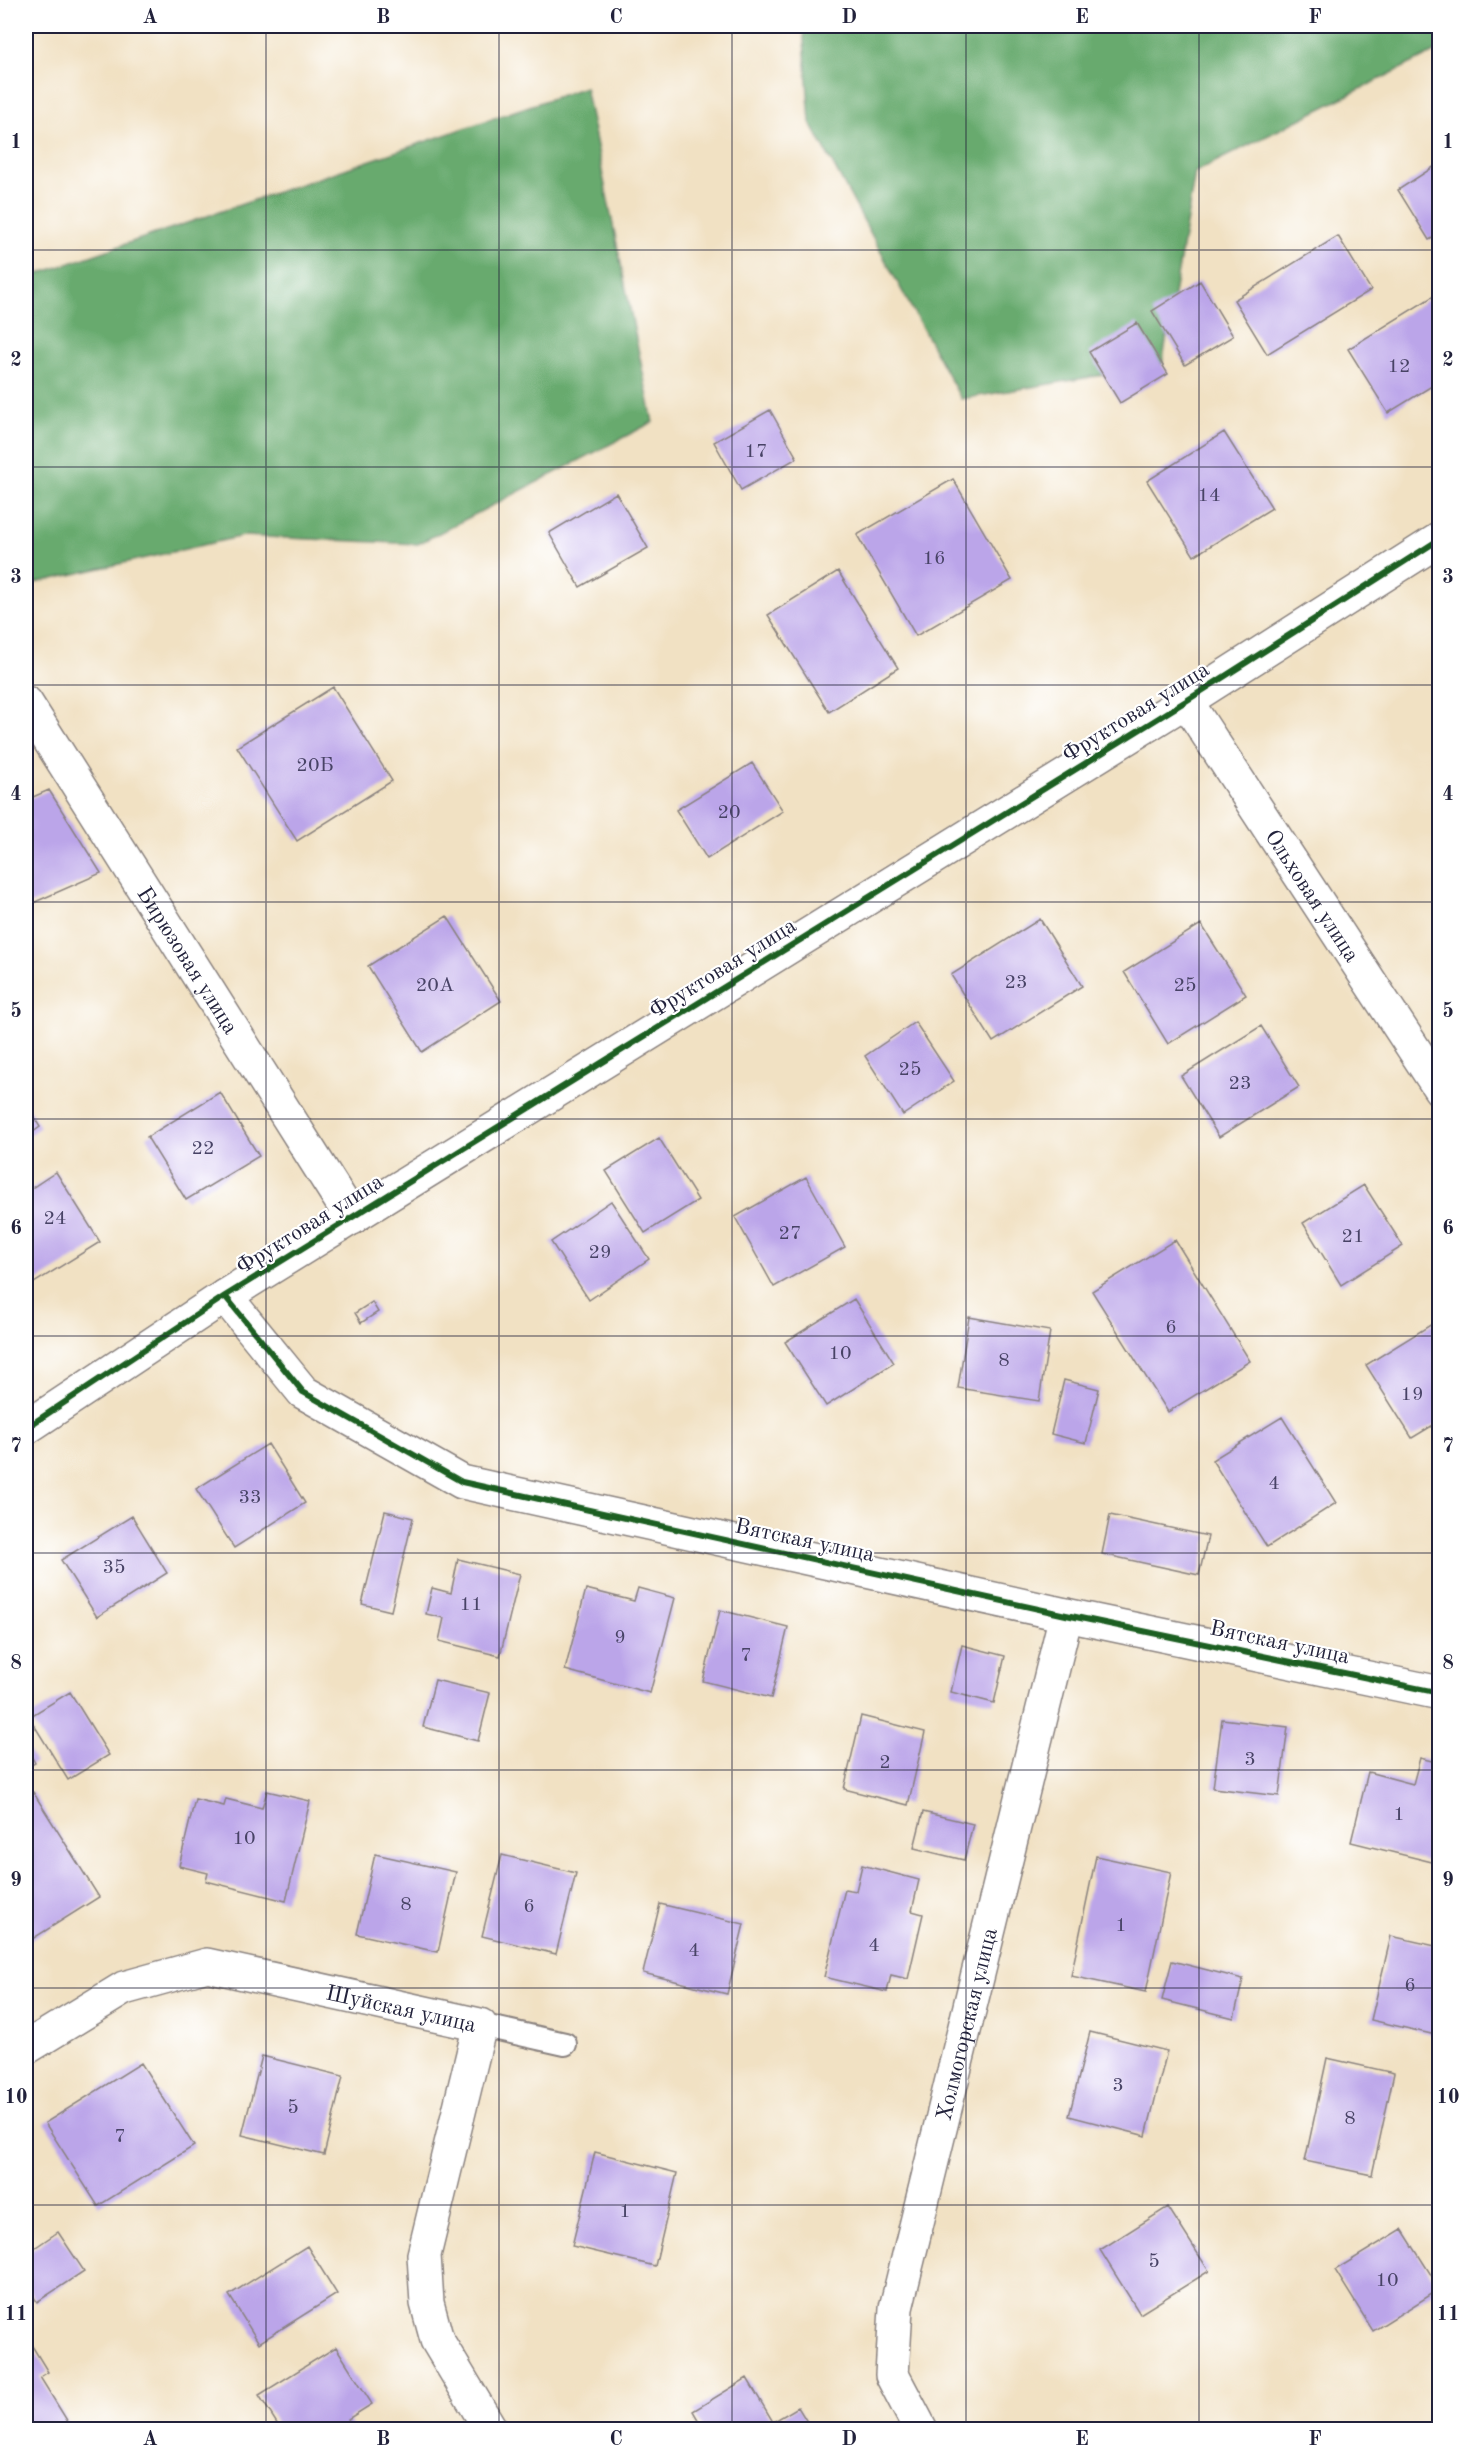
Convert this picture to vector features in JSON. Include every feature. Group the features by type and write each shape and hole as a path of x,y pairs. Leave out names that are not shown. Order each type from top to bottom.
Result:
{"street":[{"name":"Фруктовая улица","path":"26,1428 225,1296 1186,701 1440,539"},
{"name":"Ольховая улица","path":"1186,701 1440,1089"},
{"name":"Бирюзовая улица","path":"26,703 352,1218"},
{"name":"Вятская улица","path":"225,1296 303,1392 462,1482 1066,1615 1440,1693"},
{"name":"Холмогорская улица","path":"921,2430 892,2375 896,2308 1066,1615"},
{"name":"Шуйская улица","path":"26,2048 124,1988 207,1965 480,2025 424,2255 428,2303 437,2340 491,2430"}],"lane":[{"path":"480,2025 565,2044"}],"green space":[{"path":"803,26 1439,26 1440,49 1195,172 1162,365 961,399 810,122"},
{"path":"585,87 653,422 418,544 243,536 26,585 26,278"}],"building":[{"path":"1435,166 1440,174 1440,234 1429,240 1398,190"},
{"path":"1338,236 1371,290 1267,354 1234,300"},
{"path":"1200,281 1233,336 1185,365 1152,311"},
{"path":"1440,292 1440,381 1388,413 1348,349"},
{"path":"1137,323 1168,374 1120,403 1089,352"},
{"path":"770,410 797,458 741,490 714,442"},
{"path":"1224,432 1272,508 1194,556 1147,481"},
{"path":"953,479 1012,580 916,636 857,535"},
{"path":"616,493 648,548 580,587 549,533"},
{"path":"838,571 898,668 829,712 768,615"},
{"path":"333,687 392,781 297,841 237,747"},
{"path":"752,763 783,811 707,859 676,810"},
{"path":"49,790 101,873 26,906 26,800"},
{"path":"447,916 501,1001 422,1052 368,966"},
{"path":"1040,919 1082,986 993,1042 951,975"},
{"path":"1201,924 1246,995 1168,1044 1124,972"},
{"path":"915,1022 954,1081 903,1115 865,1056"},
{"path":"1261,1026 1299,1087 1219,1137 1181,1076"},
{"path":"220,1092 259,1156 186,1200 147,1137"},
{"path":"26,1104 40,1127 26,1137"},
{"path":"659,1138 698,1200 645,1233 606,1171"},
{"path":"56,1172 100,1242 26,1288 26,1192"},
{"path":"806,1177 845,1247 774,1287 735,1217"},
{"path":"1364,1185 1403,1246 1341,1285 1303,1223"},
{"path":"611,1201 649,1259 589,1300 551,1242"},
{"path":"1175,1240 1250,1361 1168,1412 1092,1291"},
{"path":"854,1299 894,1363 826,1406 785,1342"},
{"path":"372,1302 378,1312 361,1323 355,1313"},
{"path":"969,1317 1050,1331 1039,1401 958,1388"},
{"path":"1440,1319 1440,1421 1412,1438 1366,1365"},
{"path":"1064,1380 1099,1389 1086,1443 1051,1434"},
{"path":"1282,1417 1336,1503 1267,1547 1212,1460"},
{"path":"268,1444 305,1503 234,1548 196,1489"},
{"path":"385,1511 413,1518 391,1611 362,1604"},
{"path":"1110,1515 1208,1536 1199,1575 1102,1554"},
{"path":"132,1516 167,1573 97,1617 61,1560"},
{"path":"458,1559 520,1574 500,1656 439,1641 444,1618 426,1614 432,1588 451,1593"},
{"path":"638,1588 675,1598 650,1693 565,1670 586,1589 634,1601"},
{"path":"720,1610 788,1627 771,1698 703,1681"},
{"path":"962,1645 1005,1656 994,1703 951,1692"},
{"path":"435,1680 490,1693 478,1741 423,1727"},
{"path":"70,1692 109,1755 68,1780 29,1717"},
{"path":"861,1716 925,1732 908,1805 844,1789"},
{"path":"1222,1719 1288,1727 1279,1796 1213,1788"},
{"path":"26,1747 35,1763 26,1768"},
{"path":"1420,1758 1440,1763 1440,1864 1351,1842 1368,1772 1413,1784"},
{"path":"267,1791 310,1801 286,1901 206,1881 208,1873 179,1866 195,1799 224,1806 226,1799 262,1808"},
{"path":"33,1792 99,1897 26,1943 26,1797"},
{"path":"923,1812 973,1824 964,1860 914,1848"},
{"path":"375,1854 456,1872 438,1952 357,1934"},
{"path":"502,1855 576,1873 556,1954 482,1936"},
{"path":"1096,1856 1171,1872 1146,1992 1071,1976"},
{"path":"862,1865 919,1880 912,1911 923,1914 908,1979 891,1975 887,1992 824,1977 845,1889 856,1891"},
{"path":"660,1904 744,1924 727,1994 643,1973"},
{"path":"1391,1936 1440,1947 1440,2036 1371,2020"},
{"path":"1172,1961 1243,1979 1234,2018 1162,2000"},
{"path":"1090,2032 1167,2051 1146,2136 1069,2116"},
{"path":"262,2056 343,2076 324,2155 242,2135"},
{"path":"1327,2058 1394,2073 1372,2175 1305,2161"},
{"path":"141,2063 194,2146 98,2206 45,2123"},
{"path":"595,2152 677,2173 655,2266 572,2246"},
{"path":"1168,2207 1209,2271 1140,2314 1100,2250"},
{"path":"1402,2229 1440,2289 1373,2331 1335,2270"},
{"path":"58,2232 84,2271 37,2302 26,2285 26,2258 33,2249"},
{"path":"307,2246 337,2294 259,2343 229,2295"},
{"path":"26,2336 48,2372 40,2377 73,2430 26,2430"},
{"path":"336,2347 372,2404 348,2419 354,2430 281,2430 259,2395"},
{"path":"747,2378 773,2422 798,2407 812,2430 704,2430 693,2411"}],"cycle path":[{"path":"26,1428 225,1296 1186,701 1440,539"},
{"path":"225,1296 303,1392 462,1482 1066,1615 1440,1693"}]}
